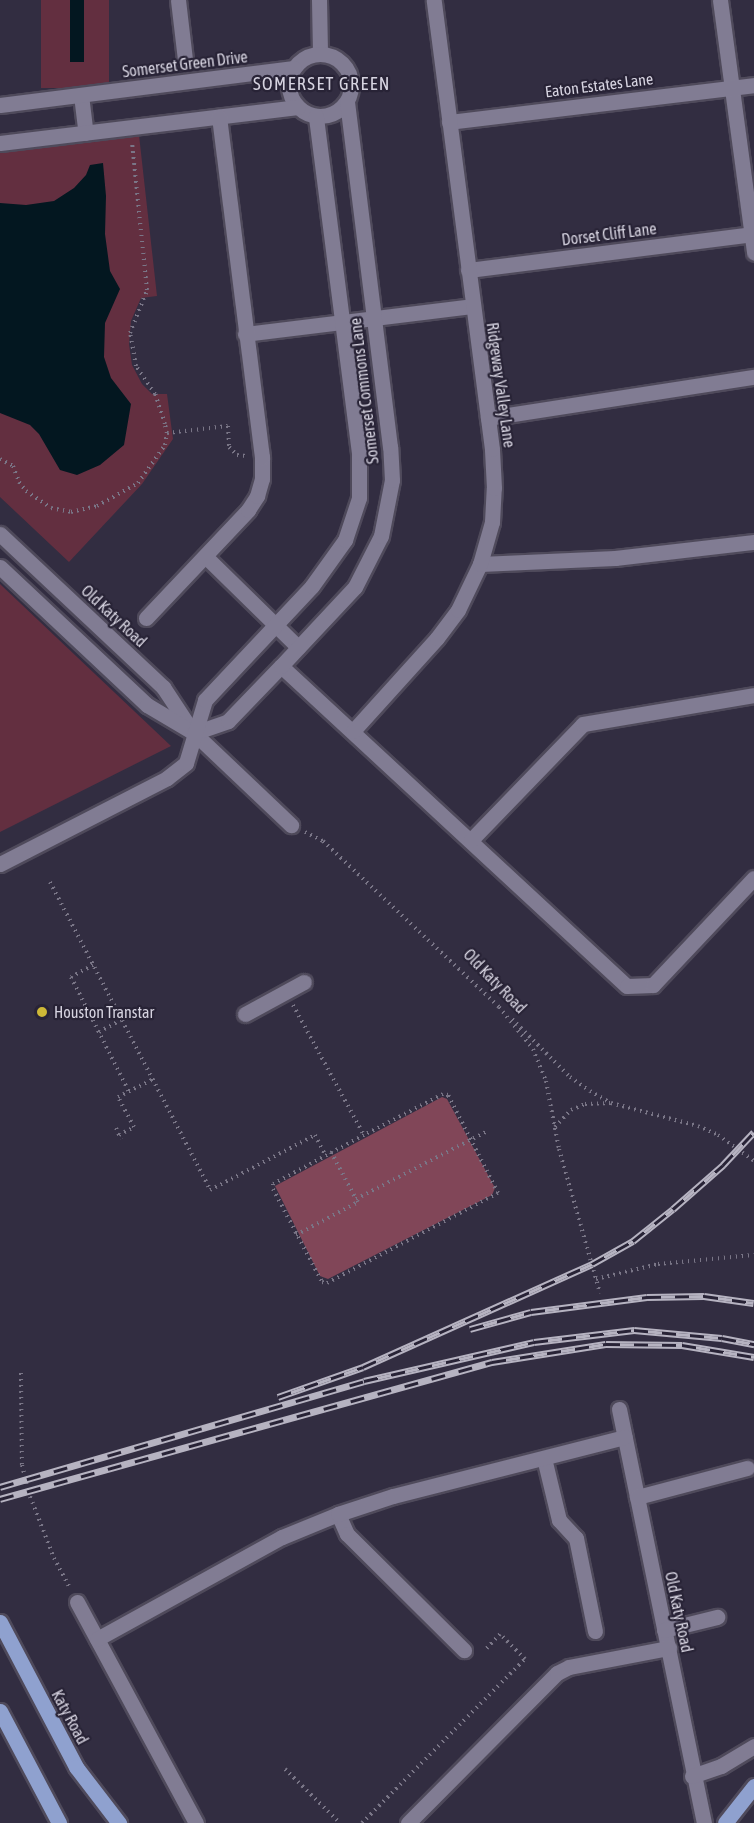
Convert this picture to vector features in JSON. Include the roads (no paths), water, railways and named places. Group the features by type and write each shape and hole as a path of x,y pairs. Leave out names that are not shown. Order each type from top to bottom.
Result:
{"main road":[{"name":"Katy Road","path":"0,1622 76,1767 110,1816 118,1823"},
{"path":"0,1710 59,1823"},
{"path":"725,1823 754,1786"}],"street":[{"path":"178,0 185,60"},
{"path":"319,0 320,54"},
{"name":"Ridgeway Valley Lane","path":"353,731 438,638 458,610 480,564 492,522 494,488 488,418 434,0"},
{"path":"720,0 754,253"},
{"path":"0,143 298,107 316,116 334,114 347,102 352,85 346,68 333,57 320,54 307,56 294,68 289,88 298,107"},
{"name":"Somerset Green Drive","path":"0,105 294,68"},
{"name":"Eaton Estates Lane","path":"449,122 754,85"},
{"path":"81,95 86,133"},
{"name":"Somerset Commons Lane","path":"194,733 228,720 281,666 355,587 381,536 392,480 347,102"},
{"name":"Somerset Commons Lane","path":"194,733 204,700 276,626 337,556 351,528 359,498 359,453 316,116"},
{"path":"146,618 248,510 257,496 261,479 262,457 219,117"},
{"name":"Dorset Cliff Lane","path":"468,270 753,234"},
{"path":"245,334 472,306"},
{"path":"488,418 754,377"},
{"name":"Old Katy Road","path":"0,534 163,687 194,733 291,825"},
{"path":"480,564 615,558 754,542"},
{"path":"206,557 298,648"},
{"name":"Old Katy Road","path":"0,567 147,705 194,733"},
{"path":"281,666 627,986 653,985 754,878"},
{"path":"471,840 582,724 754,695"},
{"path":"0,864 167,778 186,763 194,733"},
{"path":"245,1014 304,982"},
{"name":"Old Katy Road","path":"620,1409 669,1648 692,1776 704,1823"},
{"path":"96,1639 282,1537 338,1514 393,1496 625,1437"},
{"path":"544,1458 559,1520 576,1538 595,1631"},
{"path":"637,1497 747,1467"},
{"path":"338,1514 347,1534 465,1650"},
{"path":"77,1602 196,1823"},
{"path":"664,1630 717,1617"},
{"path":"408,1823 556,1673 569,1667 669,1648"},
{"path":"692,1776 721,1766 754,1746"}],"water":[{"path":"70,0 84,0 84,62 70,62"},
{"path":"103,163 106,196 105,234 110,271 120,289 105,323 104,357 111,378 131,404 124,445 100,465 77,475 60,470 39,434 30,425 0,413 0,203 26,205 54,201 74,188 86,175 90,165"}],"railway":[{"path":"278,1397 363,1367 592,1264 633,1241 673,1209 723,1165 754,1132"},
{"path":"470,1329 531,1312 647,1297 704,1296 754,1303"},
{"path":"0,1487 364,1381 534,1342 634,1330 722,1338 754,1344"},
{"path":"0,1499 492,1362 606,1344 682,1345 754,1357"}],"place":[{"name":"Houston Transtar","path":"42,1012"}],"district":[{"name":"SOMERSET GREEN","path":"322,84"}]}
